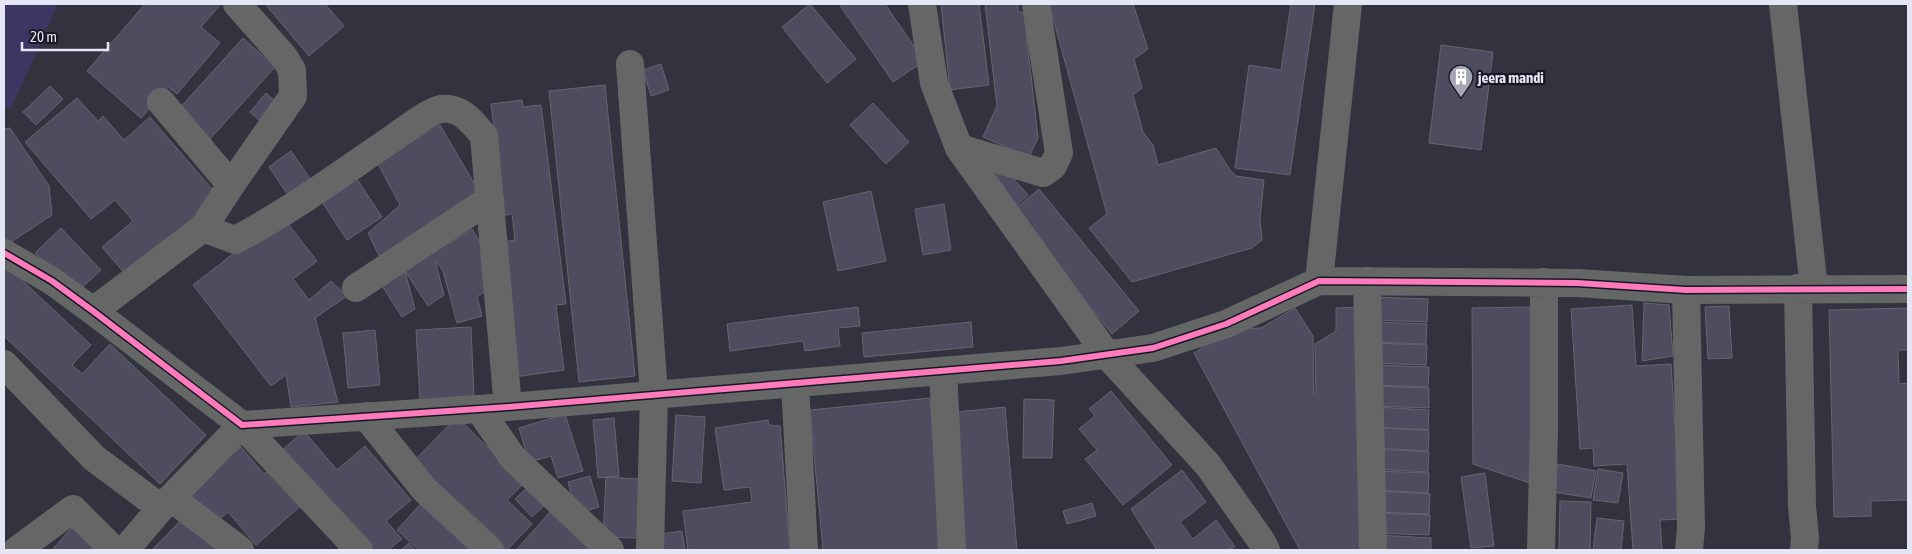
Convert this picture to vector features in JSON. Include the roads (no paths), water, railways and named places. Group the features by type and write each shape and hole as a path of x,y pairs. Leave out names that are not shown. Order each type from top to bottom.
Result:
{"street":[{"path":"92,311 203,228 230,184 293,96 292,70 284,57 237,4"},
{"path":"960,148 1043,173 1053,166 1060,153 1036,4"},
{"path":"1319,280 1348,4"},
{"path":"1784,4 1806,288 1802,506 1805,538 1804,550"},
{"path":"920,9 934,83 960,148 1107,354 1208,465 1259,548"},
{"path":"630,64 654,394 650,550"},
{"path":"161,102 230,184"},
{"path":"203,228 235,240 264,225 440,109 460,111 467,116 484,136 508,407"},
{"path":"356,288 490,199"},
{"path":"4,253 52,282 242,425 359,550"},
{"path":"125,550 166,503 242,425 508,407 1061,361 1153,348 1226,324 1319,280 1544,282 1686,290 1908,289"},
{"path":"1367,281 1373,550"},
{"path":"1541,550 1544,430 1544,282"},
{"path":"1686,290 1691,528 1689,550"},
{"path":"4,364 94,458 240,550"},
{"path":"943,371 952,550"},
{"path":"795,383 804,550"},
{"path":"479,409 513,458 610,550"},
{"path":"366,416 424,489 490,550"},
{"path":"4,536 16,550 73,508 114,550"}],"place":[{"name":"jeera mandi","path":"1461,98"}]}
